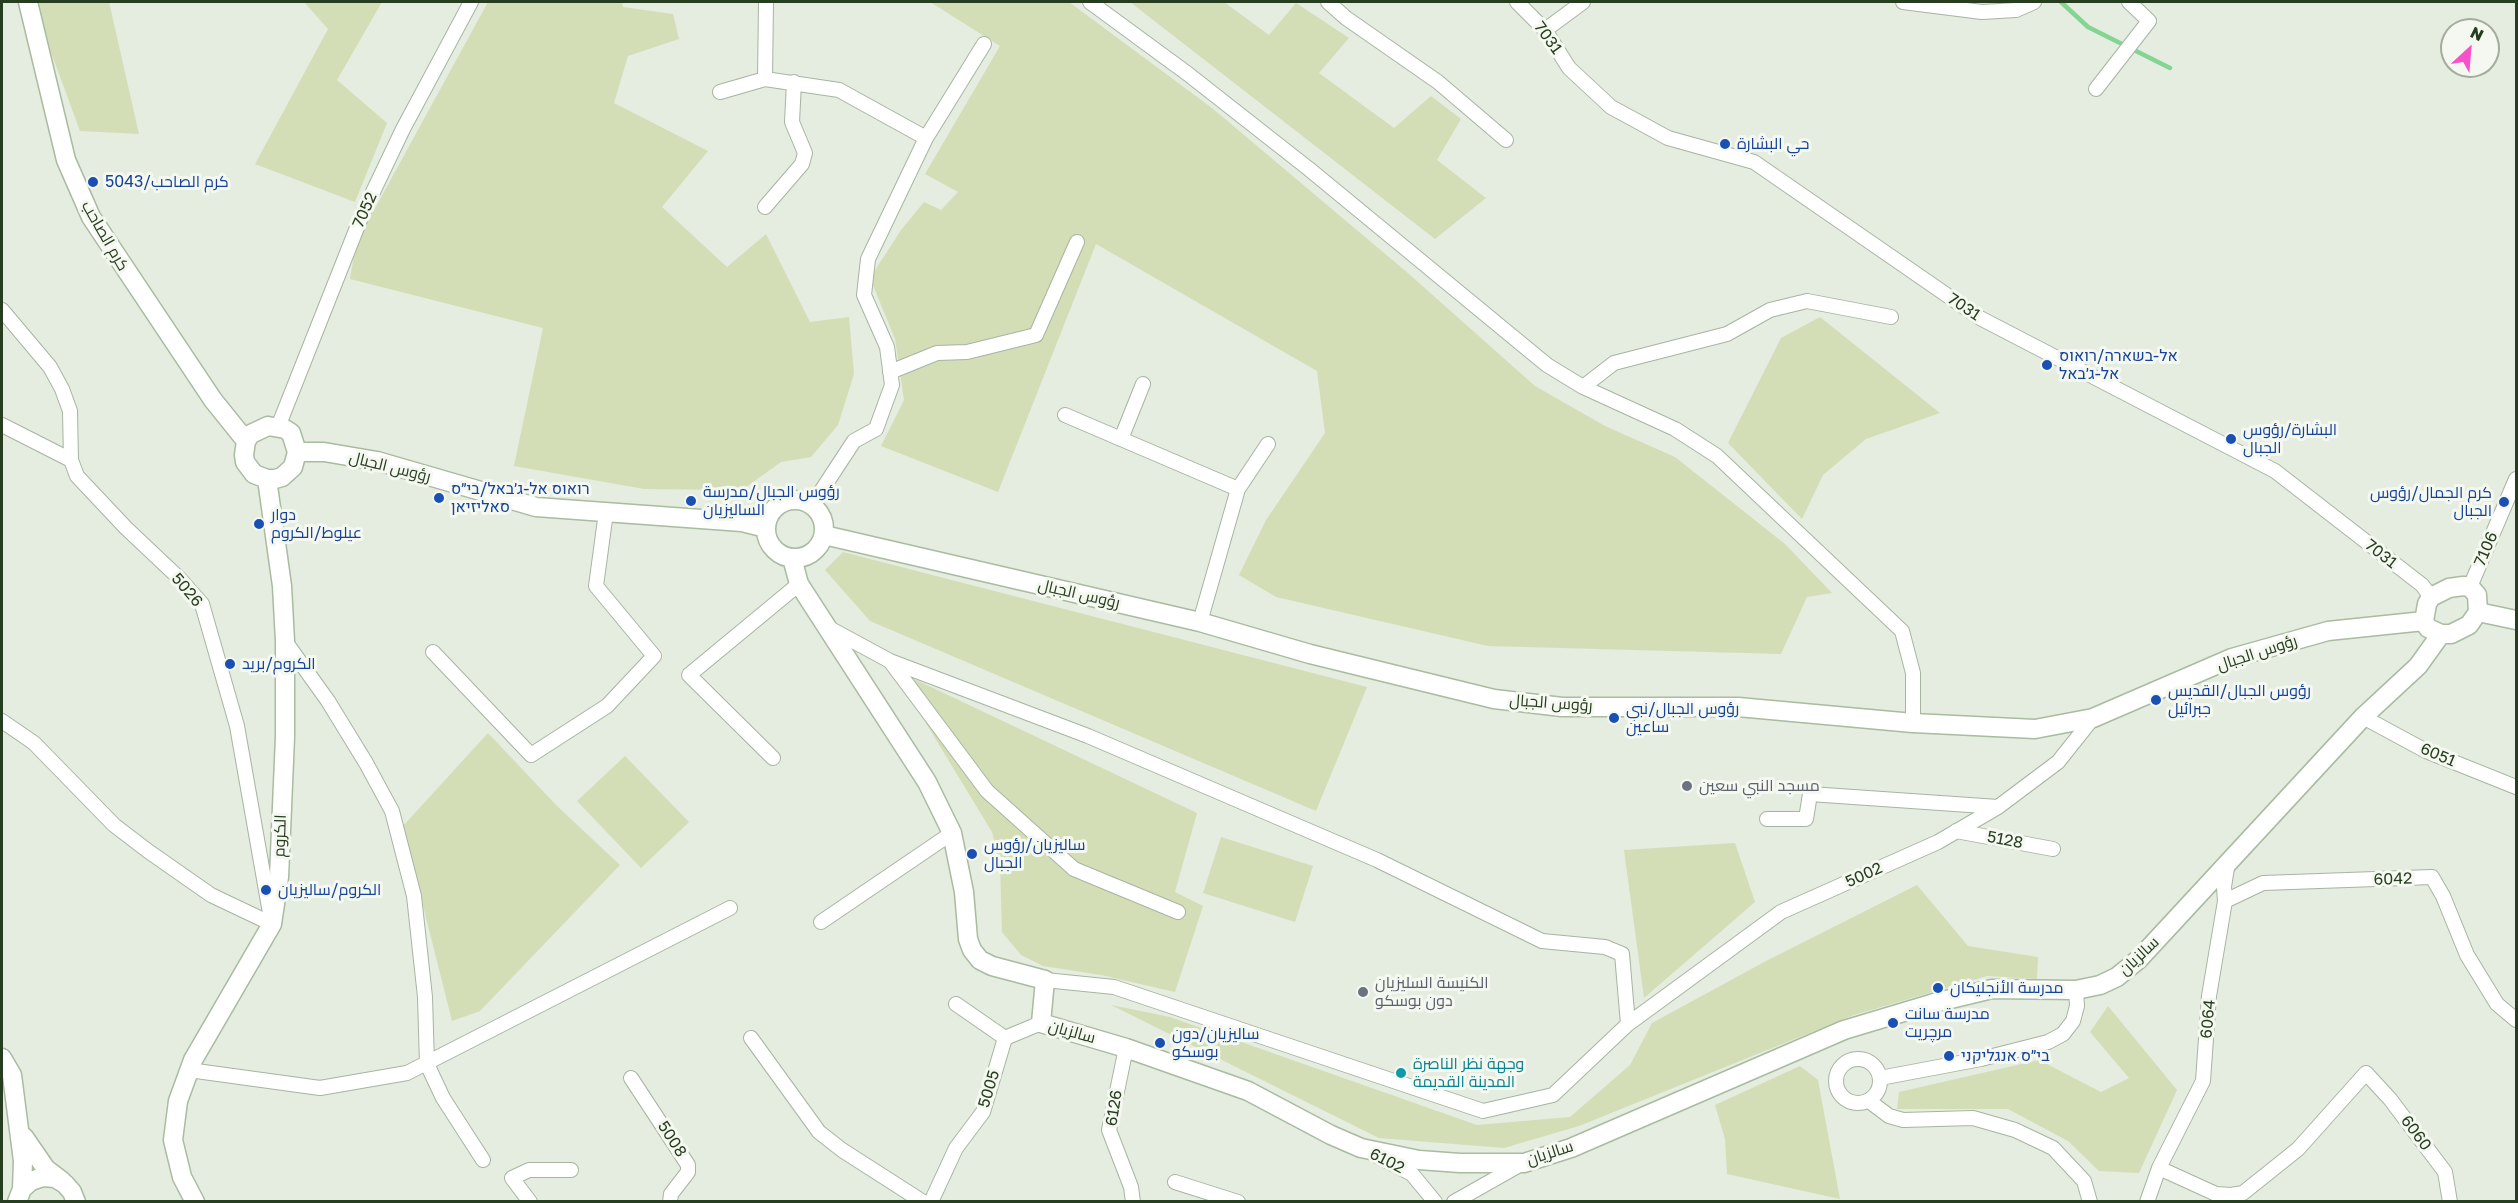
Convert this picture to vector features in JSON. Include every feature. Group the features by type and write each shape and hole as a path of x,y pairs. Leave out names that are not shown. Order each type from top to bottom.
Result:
{"street":[{"name":"كرم الصاحب","path":"28,2 66,160 91,217 213,400 246,441"},
{"name":"7052","path":"278,427 362,215 403,129 471,2"},
{"path":"765,79 766,2"},
{"path":"1090,2 1188,74 1309,169 1547,365 1583,387 1675,429 1717,456 1902,631 1913,673 1913,723"},
{"path":"1328,2 1438,82 1506,140"},
{"name":"7031","path":"1517,2 1545,30 1569,68 1611,107 1668,138 1754,162 1980,318 2275,471 2422,585 2431,597"},
{"path":"1545,30 1583,2"},
{"path":"1903,2 1982,12 2016,9 2034,2"},
{"path":"2096,89 2149,21 2129,2"},
{"path":"812,505 854,441 876,429 892,385 887,347 864,295 868,259 926,138 984,44"},
{"path":"720,92 765,79 839,90 926,138"},
{"path":"765,207 802,164 804,153 792,122 794,82"},
{"path":"890,372 938,353 967,352 1036,335 1077,242"},
{"path":"1583,387 1614,363 1726,334 1770,310 1807,301 1891,317"},
{"name":"5026","path":"2,310 50,367 62,389 70,411 71,460 78,476 202,604 237,726 272,924"},
{"path":"1121,440 1143,384"},
{"path":"1065,415 1238,489"},
{"path":"2,425 71,460"},
{"path":"278,427 291,433 297,452 293,466 288,472 282,477 267,479 254,474 245,462 244,448 246,441 259,428 278,427"},
{"path":"1200,622 1238,489 1268,444"},
{"name":"رؤوس الجبال","path":"297,452 324,452 378,461 536,507 742,522 766,528"},
{"name":"7106","path":"2470,587 2517,478"},
{"name":"الكروم","path":"195,1202 182,1177 173,1140 178,1101 189,1070 210,1030 272,924 279,878 285,736 285,641 282,586 267,479"},
{"path":"802,500 812,505 822,518 824,535 819,545 802,557 792,558 773,548 767,538 766,528 773,509 782,502 802,500"},
{"path":"433,652 531,755 607,706 654,656 596,586 606,512"},
{"name":"رؤوس الجبال","path":"824,535 1200,622 1310,654 1494,699 1562,707 1738,707 1913,723 2035,729 2093,718 2242,655 2328,631 2424,621"},
{"path":"792,558 799,584 927,782 952,833 964,892 968,939 972,950 980,960 992,966 1045,980"},
{"path":"773,758 689,675 799,584"},
{"path":"2470,587 2477,595 2478,612 2463,628 2451,634 2441,634 2428,628 2424,621 2427,604 2431,597 2449,588 2470,587"},
{"path":"2478,612 2517,620"},
{"path":"829,628 890,661 1099,741 1377,861 1542,941 1605,947 1622,954 1628,1024"},
{"name":"سالزيان","path":"1045,980 1041,1023 1126,1048 1248,1091 1331,1135 1361,1148 1419,1160 1460,1163 1524,1162 1571,1148 1844,1030 1934,1003 1992,989 2076,990 2100,985 2117,977 2139,959 2363,717 2418,666 2441,634"},
{"path":"285,641 333,710 366,763 392,812 414,896 425,997 427,1064 442,1098 483,1160"},
{"path":"890,661 987,791 1074,869 1178,912"},
{"name":"6051","path":"2363,717 2426,752 2517,787"},
{"name":"5002","path":"1045,980 1114,987 1483,1111 1553,1095 1628,1024 1780,912 1938,842 1998,807 2058,762 2093,718"},
{"path":"2,721 33,743 114,825 141,846 211,895 272,924"},
{"path":"1767,819 1806,819 1810,794 1998,807"},
{"name":"5128","path":"1956,831 2054,849"},
{"path":"821,922 952,833"},
{"name":"6064","path":"2147,1202 2159,1168 2203,1081 2209,996 2225,901 2224,887 2228,861"},
{"name":"6042","path":"2225,901 2263,883 2432,877 2443,896 2467,955 2497,1004 2517,1020"},
{"path":"189,1070 320,1088 407,1073 730,908"},
{"path":"1880,1078 1982,1059 2048,1042 2063,1034 2073,1021 2077,1006 2076,990"},
{"path":"956,1004 1005,1038 1041,1023"},
{"path":"751,1038 819,1132 842,1150 923,1202"},
{"name":"5005","path":"931,1202 956,1148 983,1112 1005,1038"},
{"name":"6126","path":"1126,1048 1109,1130 1131,1187 1133,1202"},
{"path":"2,1058 12,1075 23,1161 18,1197"},
{"path":"1860,1059 1873,1066 1880,1078 1876,1094 1869,1101 1854,1103 1847,1101 1837,1089 1836,1074 1845,1063 1860,1059"},
{"name":"6060","path":"2159,1168 2216,1194 2243,1193 2298,1149 2366,1073 2390,1099 2445,1172 2450,1202"},
{"name":"5008","path":"631,1078 688,1165 686,1177 671,1194 670,1202"},
{"path":"1869,1101 1889,1116 1903,1120 1973,1118 2015,1130 2053,1148 2084,1180 2090,1202"},
{"path":"18,1127 33,1154 46,1169 65,1184 72,1192 75,1202"},
{"name":"6102","path":"1361,1148 1412,1174 1435,1202"},
{"path":"1455,1202 1524,1162"},
{"path":"530,1202 512,1178 529,1170 571,1170"},
{"path":"18,1197 31,1181 43,1177 65,1184"},
{"path":"1175,1182 1238,1202"}],"green space":[{"path":"42,2 109,2 139,134 80,131 34,6"},
{"path":"304,2 382,2 337,80 387,123 355,202 255,164 328,29"},
{"path":"488,2 622,2 623,7 673,14 679,39 628,56 614,103 708,151 662,207 727,267 766,234 810,322 849,317 854,374 838,425 811,457 781,462 742,490 644,489 514,466 543,328 350,279 356,243"},
{"path":"930,2 1069,2 1212,108 1409,274 1535,386 1605,426 1675,457 1785,544 1832,593 1807,597 1781,654 1488,646 1276,597 1239,575 1266,520 1325,433 1317,371 1096,244 998,492 881,446 904,400 895,339 870,278 901,230 924,202 941,210 958,192 925,174 1000,46"},
{"path":"1130,2 1224,2 1269,35 1296,3 1349,38 1319,73 1394,128 1431,96 1461,119 1437,160 1486,198 1435,239"},
{"path":"1820,317 1940,413 1866,439 1823,475 1802,519 1728,443 1781,338"},
{"path":"843,552 1367,687 1316,811 870,621 825,570"},
{"path":"893,669 1197,813 1175,892 1203,906 1175,992 1101,975 1043,966 1021,955 1002,932 1000,864 992,832"},
{"path":"488,733 557,806 620,865 480,1011 452,1021 403,826"},
{"path":"625,756 689,822 641,868 577,801"},
{"path":"1221,837 1313,866 1295,922 1203,893"},
{"path":"1735,843 1755,902 1644,998 1624,850"},
{"path":"1917,885 1968,946 2038,957 2037,979 1987,976 1854,1015 1579,1126 1504,1148 1379,1138 1111,1005 1170,1017 1477,1125 1570,1117 1630,1065 1652,1023 1766,961"},
{"path":"2108,1006 2177,1090 2139,1173 2099,1171 2068,1141 2008,1109 1897,1109 1899,1092 2039,1060 2101,1092 2129,1078 2090,1032"},
{"path":"1800,1066 1818,1080 1840,1199 1727,1174 1725,1139 1715,1105"}],"waterway":[{"path":"2061,2 2088,27 2170,68"}],"place":[{"name":"حي البشارة","path":"1725,144"},
{"name":"كرم الصاحب/5043","path":"93,182"},
{"name":"אל-בשארה/רואוס אל-ג׳באל","path":"2047,365"},
{"name":"البشارة/رؤوس الجبال","path":"2231,439"},
{"name":"רואוס אל-ג׳באל/בי״ס סאליזיאן","path":"439,498"},
{"name":"رؤوس الجبال/مدرسة الساليزيان","path":"691,501"},
{"name":"كرم الجمال/رؤوس الجبال","path":"2504,502"},
{"name":"دوار عيلوط/الكروم","path":"259,524"},
{"name":"الكروم/بريد","path":"230,664"},
{"name":"رؤوس الجبال/القديس جبرائيل","path":"2156,700"},
{"name":"رؤوس الجبال/نبي ساعين","path":"1614,718"},
{"name":"مسجد النبي سعين","path":"1687,786"},
{"name":"ساليزيان/رؤوس الجبال","path":"972,854"},
{"name":"الكروم/ساليزيان","path":"266,890"},
{"name":"مدرسة الأنجليكان","path":"1938,988"},
{"name":"الكنيسة السليزيان دون بوسكو","path":"1363,992"},
{"name":"مدرسة سانت مرچريت","path":"1893,1023"},
{"name":"ساليزيان/دون بوسكو","path":"1160,1043"},
{"name":"בי״ס אנגליקני","path":"1949,1056"},
{"name":"وجهة نظر الناصرة المدينة القديمة","path":"1401,1073"}]}
